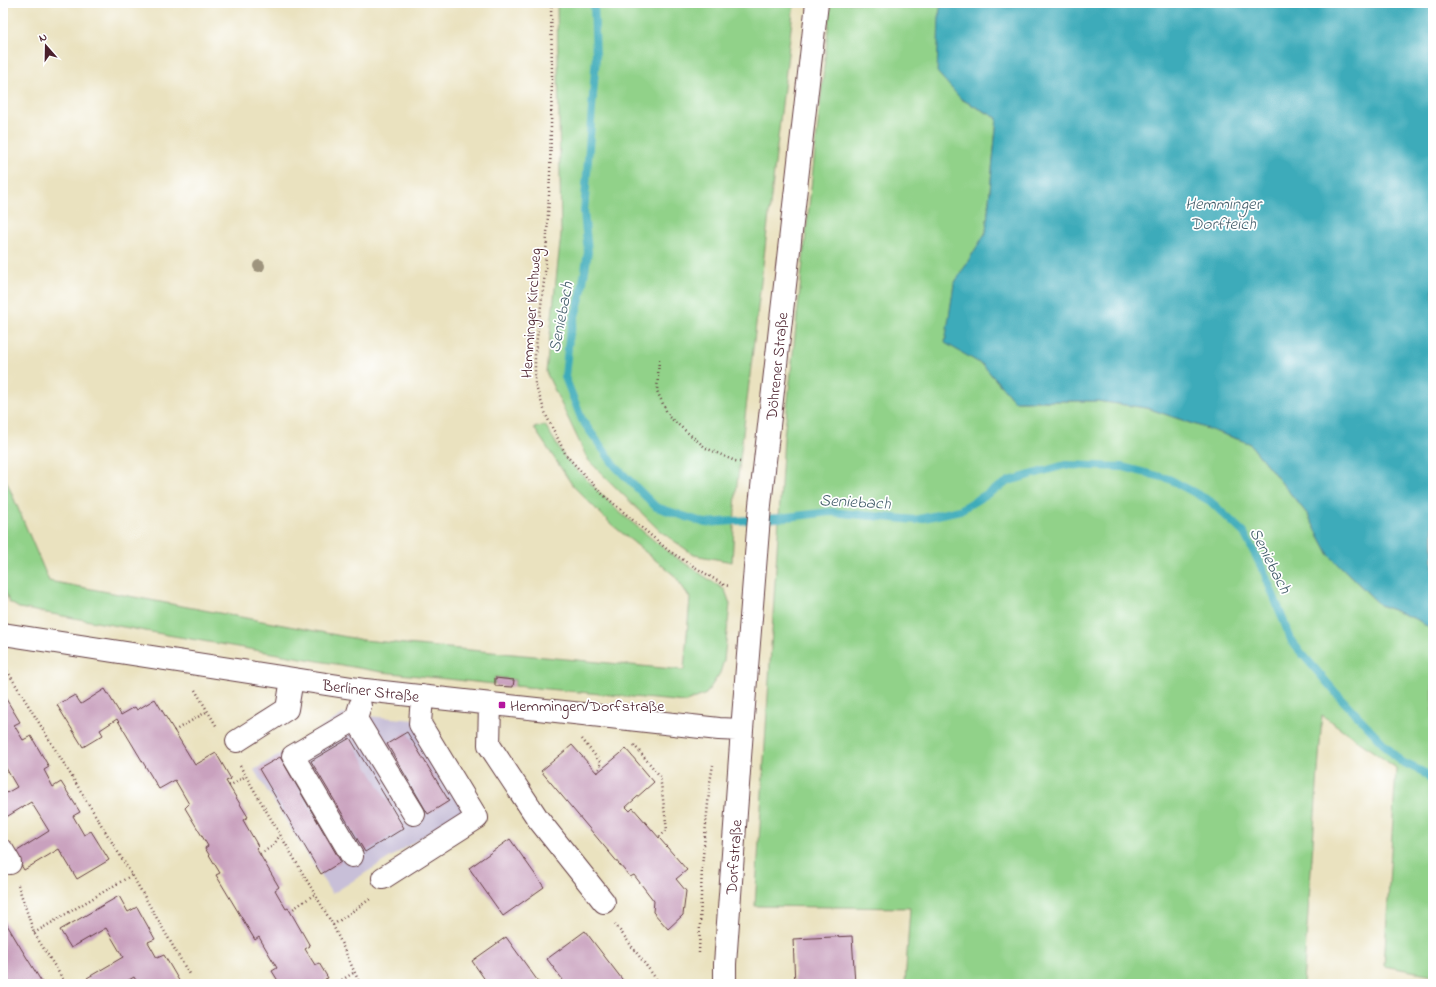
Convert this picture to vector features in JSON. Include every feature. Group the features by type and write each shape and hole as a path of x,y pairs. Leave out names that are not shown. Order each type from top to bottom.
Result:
{"street":[{"name":"Döhrener Straße","path":"742,730 760,506 817,3"},
{"name":"Berliner Straße","path":"3,634 365,690 719,729 742,730"},
{"path":"228,735 287,709 292,679"},
{"path":"352,856 293,756 356,719 365,690"},
{"path":"383,878 477,818 420,724 422,696"},
{"path":"490,704 489,745 538,819 604,902"},
{"path":"356,719 414,814"},
{"name":"Dorfstraße","path":"725,984 725,964 742,730"}],"path":[{"name":"Hemminger Kirchweg","path":"550,3 552,77 550,182 545,273 535,354 535,384 546,415 566,454 599,491 669,551 724,585 753,590"},
{"path":"659,360 657,391 669,417 706,448 735,461 765,465"},
{"path":"179,662 208,711 228,735"},
{"path":"3,664 132,875 189,974"},
{"path":"174,731 208,711"},
{"path":"583,714 580,737 601,763 597,773"},
{"path":"626,719 630,740 660,776 667,830 659,837"},
{"path":"700,960 699,946 702,867 710,782 719,729"},
{"path":"238,763 333,925 360,984"},
{"path":"229,786 246,776"},
{"path":"260,854 273,846 280,835"},
{"path":"7,857 34,933 66,984"},
{"path":"34,933 132,875"},
{"path":"333,925 384,890 383,878"},
{"path":"290,912 315,894"},
{"path":"604,902 608,914 660,984"},
{"path":"335,984 355,972"}],"shaded area":[{"path":"343,714 415,720 470,807 332,894 254,770"}],"green space":[{"path":"557,3 794,3 736,493 732,562 694,555 660,531 588,460 546,372 561,234"},
{"path":"831,3 941,3 939,16 961,99 997,118 986,232 954,284 946,343 983,365 1014,401 1097,401 1147,408 1249,443 1308,515 1329,555 1380,605 1418,620 1433,631 1433,975 1384,966 1396,768 1322,715 1303,984 905,984 910,908 755,906 784,437"},
{"path":"545,425 565,458 617,510 668,552 725,590 730,604 724,660 720,673 706,694 686,702 515,686 515,680 495,677 494,684 382,672 19,608 9,602 3,586 3,473 49,581 363,640 684,670 690,598 675,576 611,524 573,486 534,428"}],"water":[{"name":"Hemminger Dorfteich","path":"941,3 1433,3 1433,631 1418,620 1380,605 1329,555 1308,515 1249,443 1147,408 1097,401 1014,401 983,365 945,343 954,284 986,232 997,118 961,99 937,72 939,16"}],"building":[{"path":"495,678 514,680 513,687 495,686"},
{"path":"105,689 121,715 135,707 137,710 155,699 195,765 216,753 231,779 226,781 248,817 243,820 258,846 256,848 279,887 275,890 286,909 288,908 290,911 310,946 305,949 315,965 319,963 328,978 325,979 328,984 280,984 272,971 277,968 259,937 255,940 216,875 220,873 205,848 208,846 185,808 189,804 175,780 159,789 117,719 100,730 103,735 83,747 57,705 75,695 81,704"},
{"path":"3,694 20,722 14,725 23,740 31,736 49,767 44,770 53,787 61,782 80,812 73,816 84,835 91,831 109,860 77,879 59,849 24,870 14,853 49,831 31,802 3,819 3,795 17,787 3,763"},
{"path":"407,732 449,801 428,814 387,744"},
{"path":"350,738 404,828 365,852 311,761"},
{"path":"572,745 597,773 626,749 654,782 626,807 630,811 633,808 687,870 676,879 686,891 683,915 668,929 653,912 654,901 634,875 630,877 541,771"},
{"path":"280,757 341,862 321,874 259,769"},
{"path":"510,839 544,887 503,916 469,868"},
{"path":"119,896 128,912 137,907 155,939 148,942 157,958 164,955 181,984 138,984 134,977 122,984 91,984 87,978 123,957 106,928 71,948 60,930"},
{"path":"3,918 22,950 43,984 3,984"},
{"path":"585,931 625,983 624,984 566,984 547,959"},
{"path":"852,936 855,984 795,984 793,939"},
{"path":"506,937 540,984 488,984 472,961"}],"waterway":[{"name":"Seniebach","path":"594,3 596,57 584,212 588,252 581,295 569,338 565,377 582,420 615,466 656,507 705,523 778,518 831,512 915,520 960,510 1009,481 1065,465 1123,467 1169,479 1210,501 1244,533 1264,572 1292,642 1336,693 1400,761 1423,772 1433,782"}],"place":[{"name":"Hemmingen/Dorfstraße","path":"502,705"}]}
